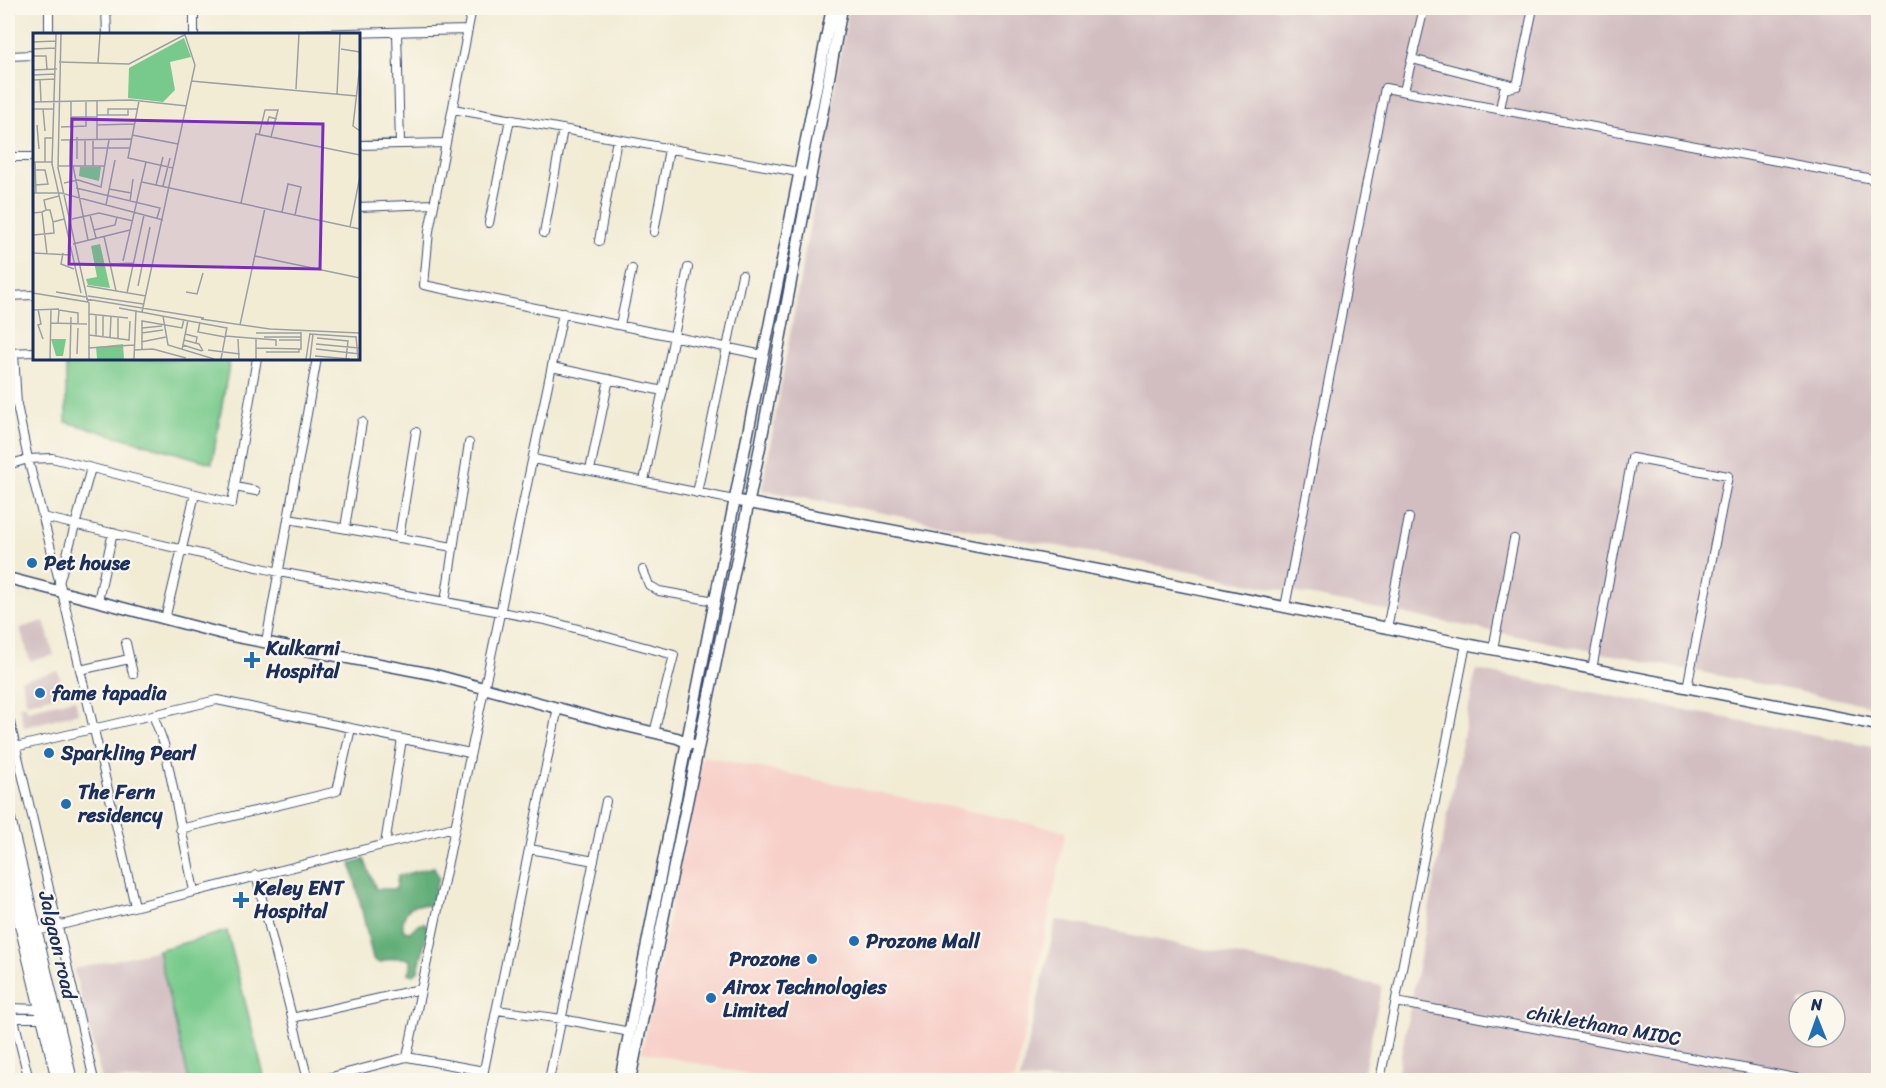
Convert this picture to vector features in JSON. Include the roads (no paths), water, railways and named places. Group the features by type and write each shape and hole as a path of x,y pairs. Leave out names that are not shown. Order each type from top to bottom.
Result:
{"highway":[{"name":"Jalgaon road","path":"8,819 43,1014 59,1080"},
{"name":"Jalgaon road","path":"8,866 70,1080"}],"street":[{"path":"49,8 49,33"},
{"path":"106,8 107,33"},
{"path":"194,8 194,33"},
{"path":"472,8 429,231 424,285 764,355"},
{"path":"620,1080 684,738 715,601 764,355 805,174 821,88 832,8"},
{"path":"821,88 842,8"},
{"path":"1404,91 1424,8"},
{"path":"1517,86 1533,8"},
{"path":"360,33 468,30"},
{"path":"397,32 400,144"},
{"path":"8,56 33,55"},
{"path":"1412,59 1517,86"},
{"path":"1500,109 1504,90 1517,86"},
{"path":"1285,607 1385,88 1878,180"},
{"path":"453,109 805,174"},
{"path":"489,223 510,119"},
{"path":"544,233 563,129"},
{"path":"599,241 617,139"},
{"path":"360,145 446,143"},
{"path":"654,232 669,149"},
{"path":"8,158 33,157"},
{"path":"630,1080 785,316 805,174"},
{"path":"360,207 434,204"},
{"path":"644,482 688,268"},
{"path":"620,325 632,269"},
{"path":"698,492 742,275"},
{"path":"8,296 33,295"},
{"path":"407,1057 563,313"},
{"path":"33,352 11,353 17,405 135,906"},
{"path":"8,465 28,459 52,458 232,503 257,360"},
{"path":"266,642 317,360"},
{"path":"552,367 663,391"},
{"path":"590,470 609,379"},
{"path":"345,528 362,422"},
{"path":"399,538 416,432"},
{"path":"445,602 469,443"},
{"path":"1592,669 1632,458 1728,476 1687,688"},
{"path":"533,459 1878,725"},
{"path":"61,587 91,468"},
{"path":"235,487 256,491"},
{"path":"165,619 195,494"},
{"path":"43,517 279,572 545,620 674,655 654,733"},
{"path":"1387,628 1409,518"},
{"path":"288,519 453,547"},
{"path":"98,602 113,532"},
{"path":"1493,649 1514,538"},
{"path":"643,570 649,585 659,591 715,601"},
{"path":"8,578 61,587 98,602 227,635 432,674 654,733 700,741"},
{"path":"126,644 133,674"},
{"path":"1380,1080 1466,644"},
{"path":"80,670 129,659"},
{"path":"15,747 217,700 470,753"},
{"path":"482,1080 558,707"},
{"path":"8,714 94,1080"},
{"path":"153,715 164,744 194,891"},
{"path":"180,829 337,791 351,728"},
{"path":"384,844 402,738"},
{"path":"549,1080 606,801"},
{"path":"29,933 454,827"},
{"path":"530,849 594,861"},
{"path":"255,875 308,1080"},
{"path":"292,1018 420,989"},
{"path":"8,995 10,1018 29,1080"},
{"name":"chiklethana MIDC","path":"1396,1002 1806,1080"},
{"path":"9,1008 43,1014"},
{"path":"497,1010 562,1018 630,1032"},
{"path":"10,1018 43,1014"},
{"path":"321,1080 407,1057 484,1071"}],"place":[{"name":"Pet house","path":"32,563"},
{"name":"Kulkarni Hospital","path":"252,660"},
{"name":"fame tapadia","path":"40,693"},
{"name":"Sparkling Pearl","path":"49,753"},
{"name":"The Fern residency","path":"66,804"},
{"name":"Keley ENT Hospital","path":"241,900"},
{"name":"Prozone Mall","path":"854,941"},
{"name":"Prozone","path":"812,959"},
{"name":"Airox Technologies Limited","path":"711,998"}]}
